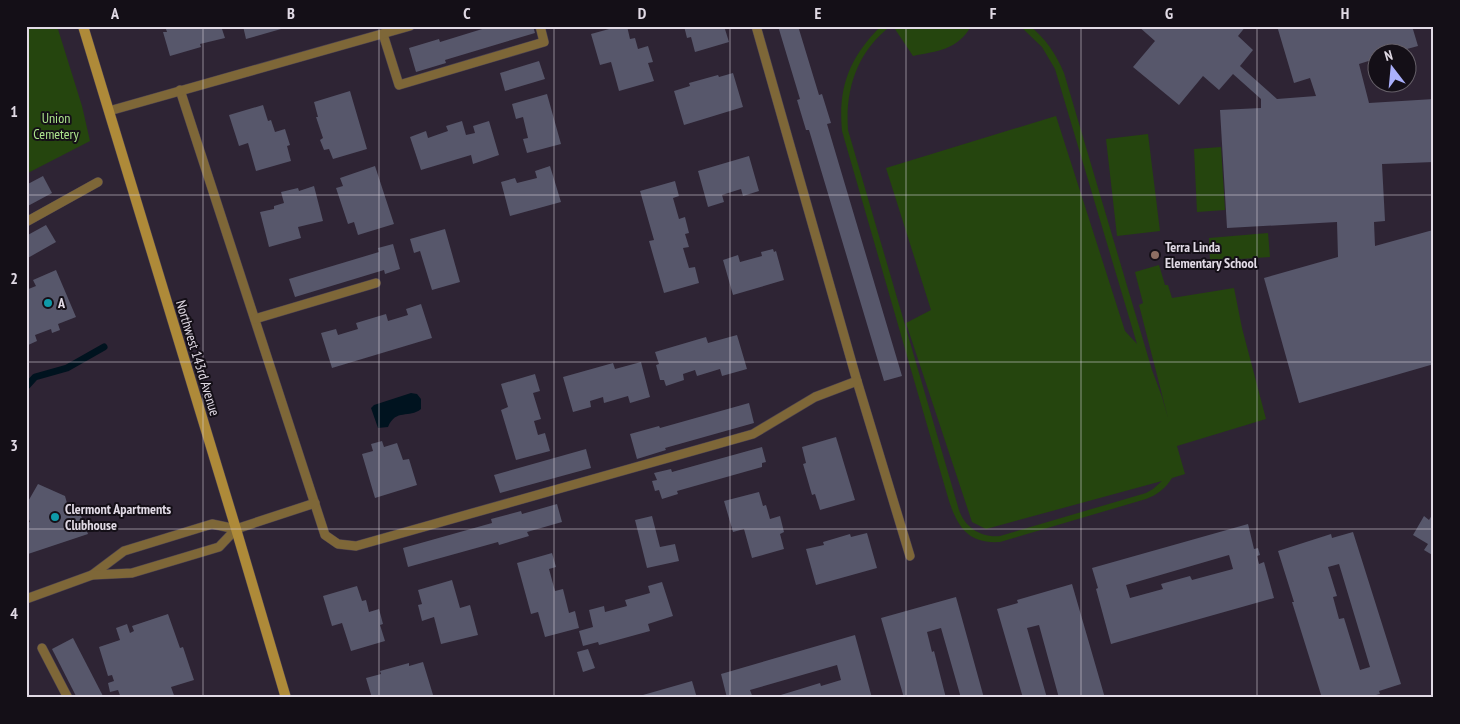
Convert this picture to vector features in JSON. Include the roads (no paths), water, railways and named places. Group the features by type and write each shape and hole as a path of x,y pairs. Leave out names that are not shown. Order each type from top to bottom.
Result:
{"main road":[{"name":"Northwest 143rd Avenue","path":"83,26 286,698"}],"lane":[{"path":"109,111 410,26"},
{"path":"382,34 399,85 544,42 540,26"},
{"path":"756,26 857,381 910,556"},
{"path":"180,90 325,534 338,544 356,546 753,434 815,397 857,381"},
{"path":"26,222 98,182"},
{"path":"255,318 376,283"},
{"path":"26,598 92,575 132,573 219,547 236,529 315,504"},
{"path":"92,575 124,551 212,524 236,529"},
{"path":"42,648 68,698"}],"water":[{"path":"411,393 417,394 421,399 421,409 395,418 388,427 378,428 371,408 374,405"}],"waterway":[{"path":"26,387 35,377 67,368 104,347"}],"place":[{"name":"Terra Linda Elementary School","path":"1155,255"},
{"name":"A","path":"48,303"},
{"name":"Clermont Apartments Clubhouse","path":"55,517"}],"park label":[{"name":"Union Cemetery","path":"56,126"}]}
